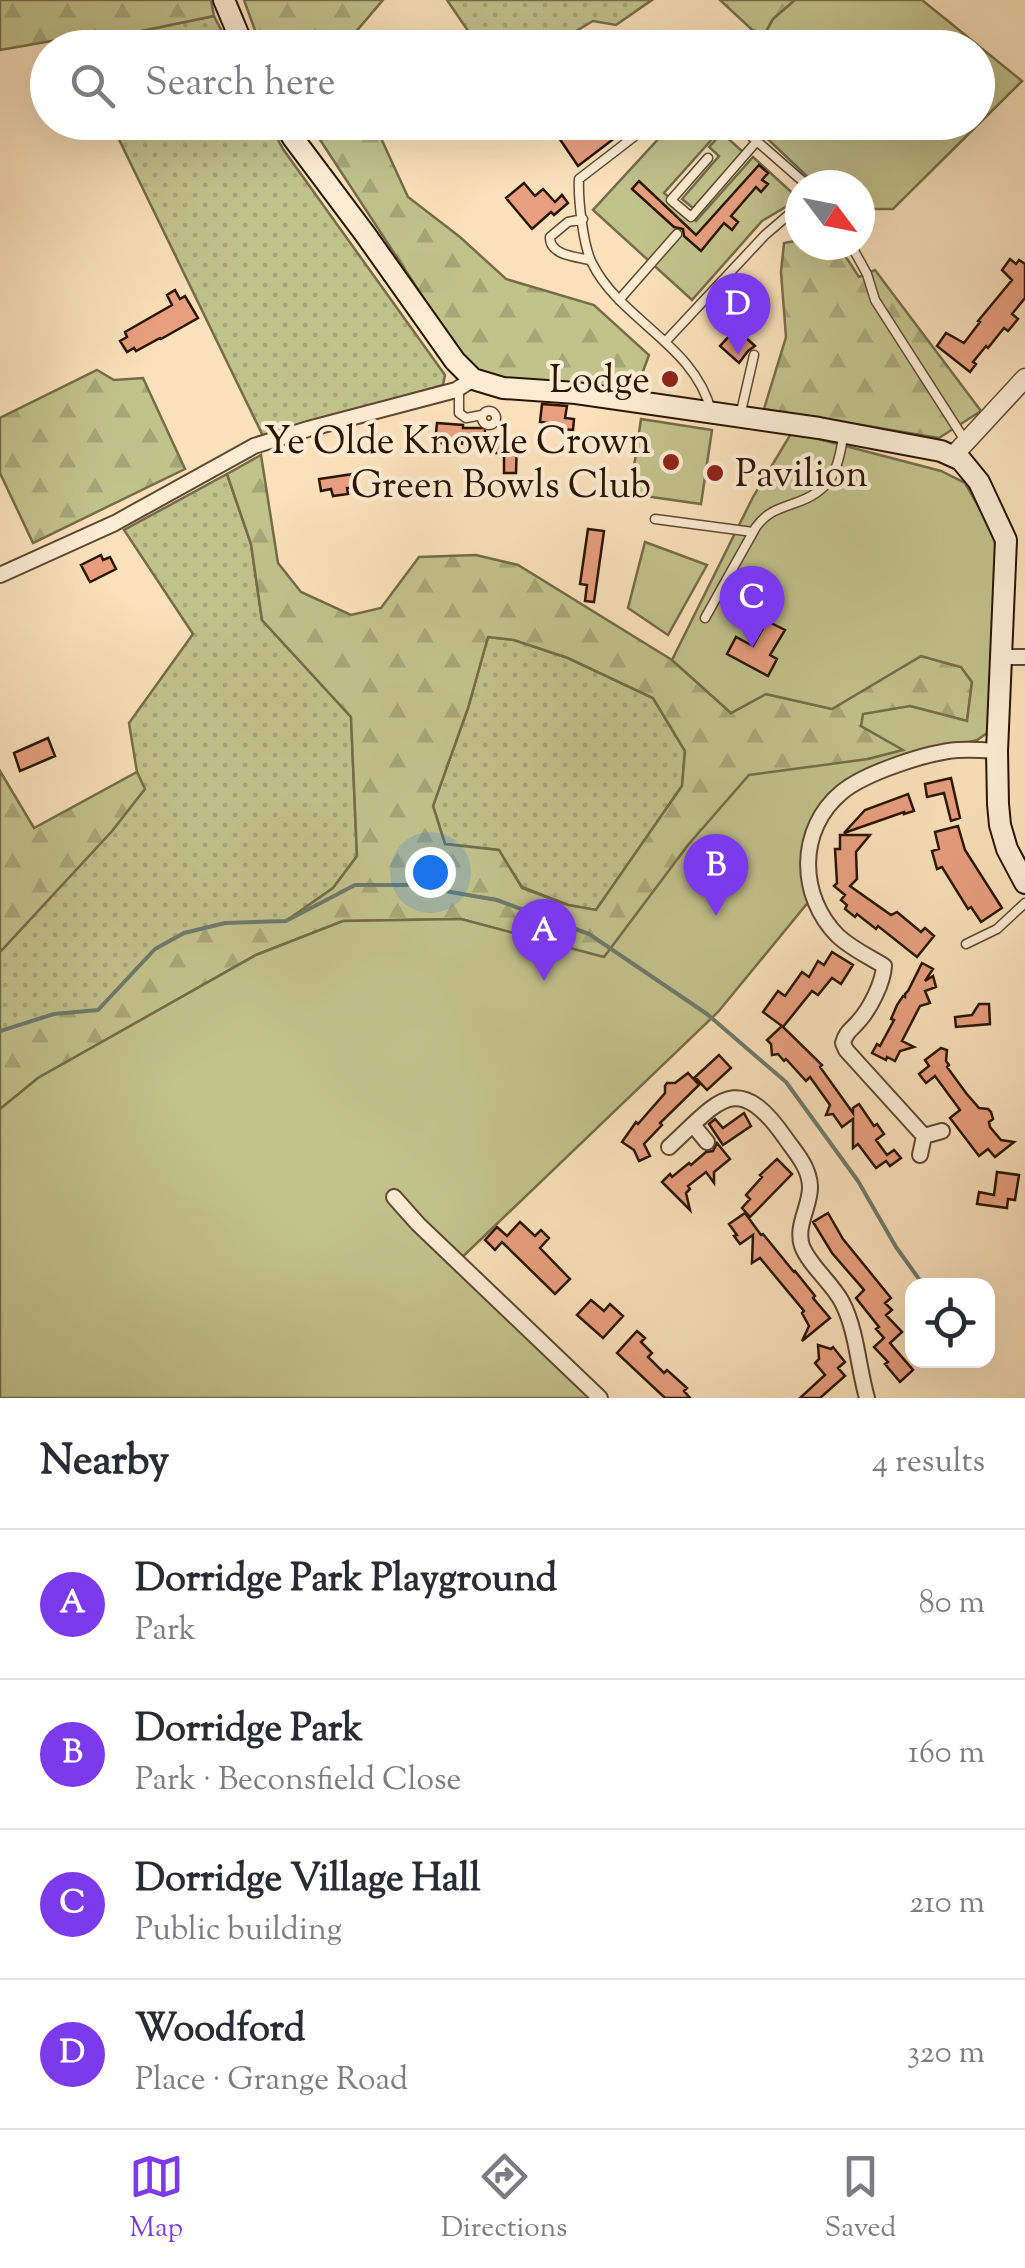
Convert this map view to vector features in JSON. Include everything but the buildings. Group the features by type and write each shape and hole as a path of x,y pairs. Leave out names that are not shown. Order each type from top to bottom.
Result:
{"main road":[{"path":"224,0 236,30"},
{"path":"294,140 455,361 466,384 576,393 740,416 940,451 959,449 1006,540 997,751 1000,825 1007,849 1025,883"}],"street":[{"path":"959,449 1025,378"},
{"path":"0,574 115,523 254,446 466,384"},
{"path":"1002,657 1025,658"},
{"path":"901,973 848,945 835,933 814,900 808,867 815,826 843,791 892,767 957,750 997,751"},
{"path":"884,966 862,1019 846,1032 842,1043 924,1136"},
{"path":"668,1147 730,1097 750,1100 774,1121 809,1174 801,1233 803,1249 843,1304 867,1398"},
{"path":"693,1125 707,1142"},
{"path":"924,1136 942,1131"},
{"path":"920,1155 924,1136"},
{"path":"394,1197 600,1398"}],"lane":[{"path":"629,140 579,179 578,196 590,260 619,300 696,377 711,412"},
{"path":"708,158 672,200 689,220 757,141 790,170"},
{"path":"583,219 568,222 550,238 549,244 566,255 590,260"},
{"path":"665,342 785,219"},
{"path":"619,300 677,234"},
{"path":"859,260 875,300 959,449"},
{"path":"740,416 754,355"},
{"path":"466,384 459,413 466,418 482,415"},
{"path":"705,618 765,515 824,488 837,469 844,433"},
{"path":"655,520 753,532"},
{"path":"966,944 997,930 1025,903"}],"green space":[{"path":"0,0 211,0 214,16 146,30 30,30 30,45 0,50"},
{"path":"244,0 383,0 357,30 255,30"},
{"path":"447,0 652,0 616,25 593,21 578,30 467,30"},
{"path":"720,0 795,0 773,19 767,30 752,30"},
{"path":"795,0 922,0 959,30 767,30 773,19"},
{"path":"214,16 221,30 146,30"},
{"path":"995,59 1022,81 995,108"},
{"path":"119,140 278,140 445,375 443,385 263,436"},
{"path":"320,140 382,140 408,197 506,279 594,305 649,355 640,393 519,383 481,373 455,346"},
{"path":"657,140 711,140 664,193 696,221 753,157 785,186 785,207 762,221 692,300 593,210"},
{"path":"716,140 730,140 743,152 693,208 682,199 719,156 709,147"},
{"path":"769,140 963,140 893,209 875,209 875,170 800,170"},
{"path":"784,243 785,260 847,260 859,277 875,270 981,411 939,438 764,409 786,337 781,272"},
{"path":"97,370 114,380 143,378 185,469 33,543 0,473 0,418"},
{"name":"Ye Olde Knowle Crown Green Bowls Club","path":"641,419 712,430 701,504 630,494"},
{"path":"792,432 941,471 965,483 993,532 997,555 993,729 977,740 901,758 817,813 810,900 718,1012 454,1265 596,1398 0,1398 0,1109 38,1078 256,955 343,921 461,919 604,957 688,845 749,775 868,759 903,750 861,726 863,714 910,706 967,721 972,682 961,667 921,656 832,709 766,694 731,713 672,660 753,497"},
{"path":"261,455 278,563 301,592 351,615 381,608 419,557 476,555 518,565 672,660 731,713 766,694 832,709 921,656 961,667 972,682 967,721 910,706 861,726 905,750 868,759 604,958 461,919 343,921 256,955 38,1078 0,1109 0,1031 54,1014 98,1010 155,949 184,933 225,923 286,921 333,888 357,856 351,717 262,620 251,544 227,474","holes":["488,637 514,640 568,658 653,698 685,751 682,786 596,910 568,905 522,888 499,850 445,844 433,806"]},
{"path":"227,474 251,544 262,620 351,717 357,856 333,888 286,921 225,923 185,933 155,949 98,1010 54,1014 0,1031 0,952 112,831 144,789 137,772 129,723 193,634 124,530"},
{"name":"Ye Olde Knowle Crown Green Bowls Club","path":"645,542 707,565 668,635 628,608"},
{"path":"488,637 514,640 568,658 653,698 685,751 682,786 596,910 568,905 522,887 498,850 445,844 433,806"},
{"path":"0,771 34,828 137,772 145,789 112,831 0,952"}],"waterway":[{"path":"0,1031 54,1014 98,1010 155,949 184,933 225,923 286,921 355,885 410,885 497,900 589,934 707,1014 786,1082 858,1181 918,1278"}],"place":[{"name":"Woodford","path":"738,355"},
{"name":"Lodge","path":"670,379"},
{"name":"Ye Olde Knowle Crown Green Bowls Club","path":"671,462"},
{"name":"Pavilion","path":"715,473"},
{"name":"Dorridge Village Hall","path":"752,648"},
{"name":"Dorridge Park","path":"716,916"},
{"name":"Dorridge Park Playground","path":"544,981"}]}
